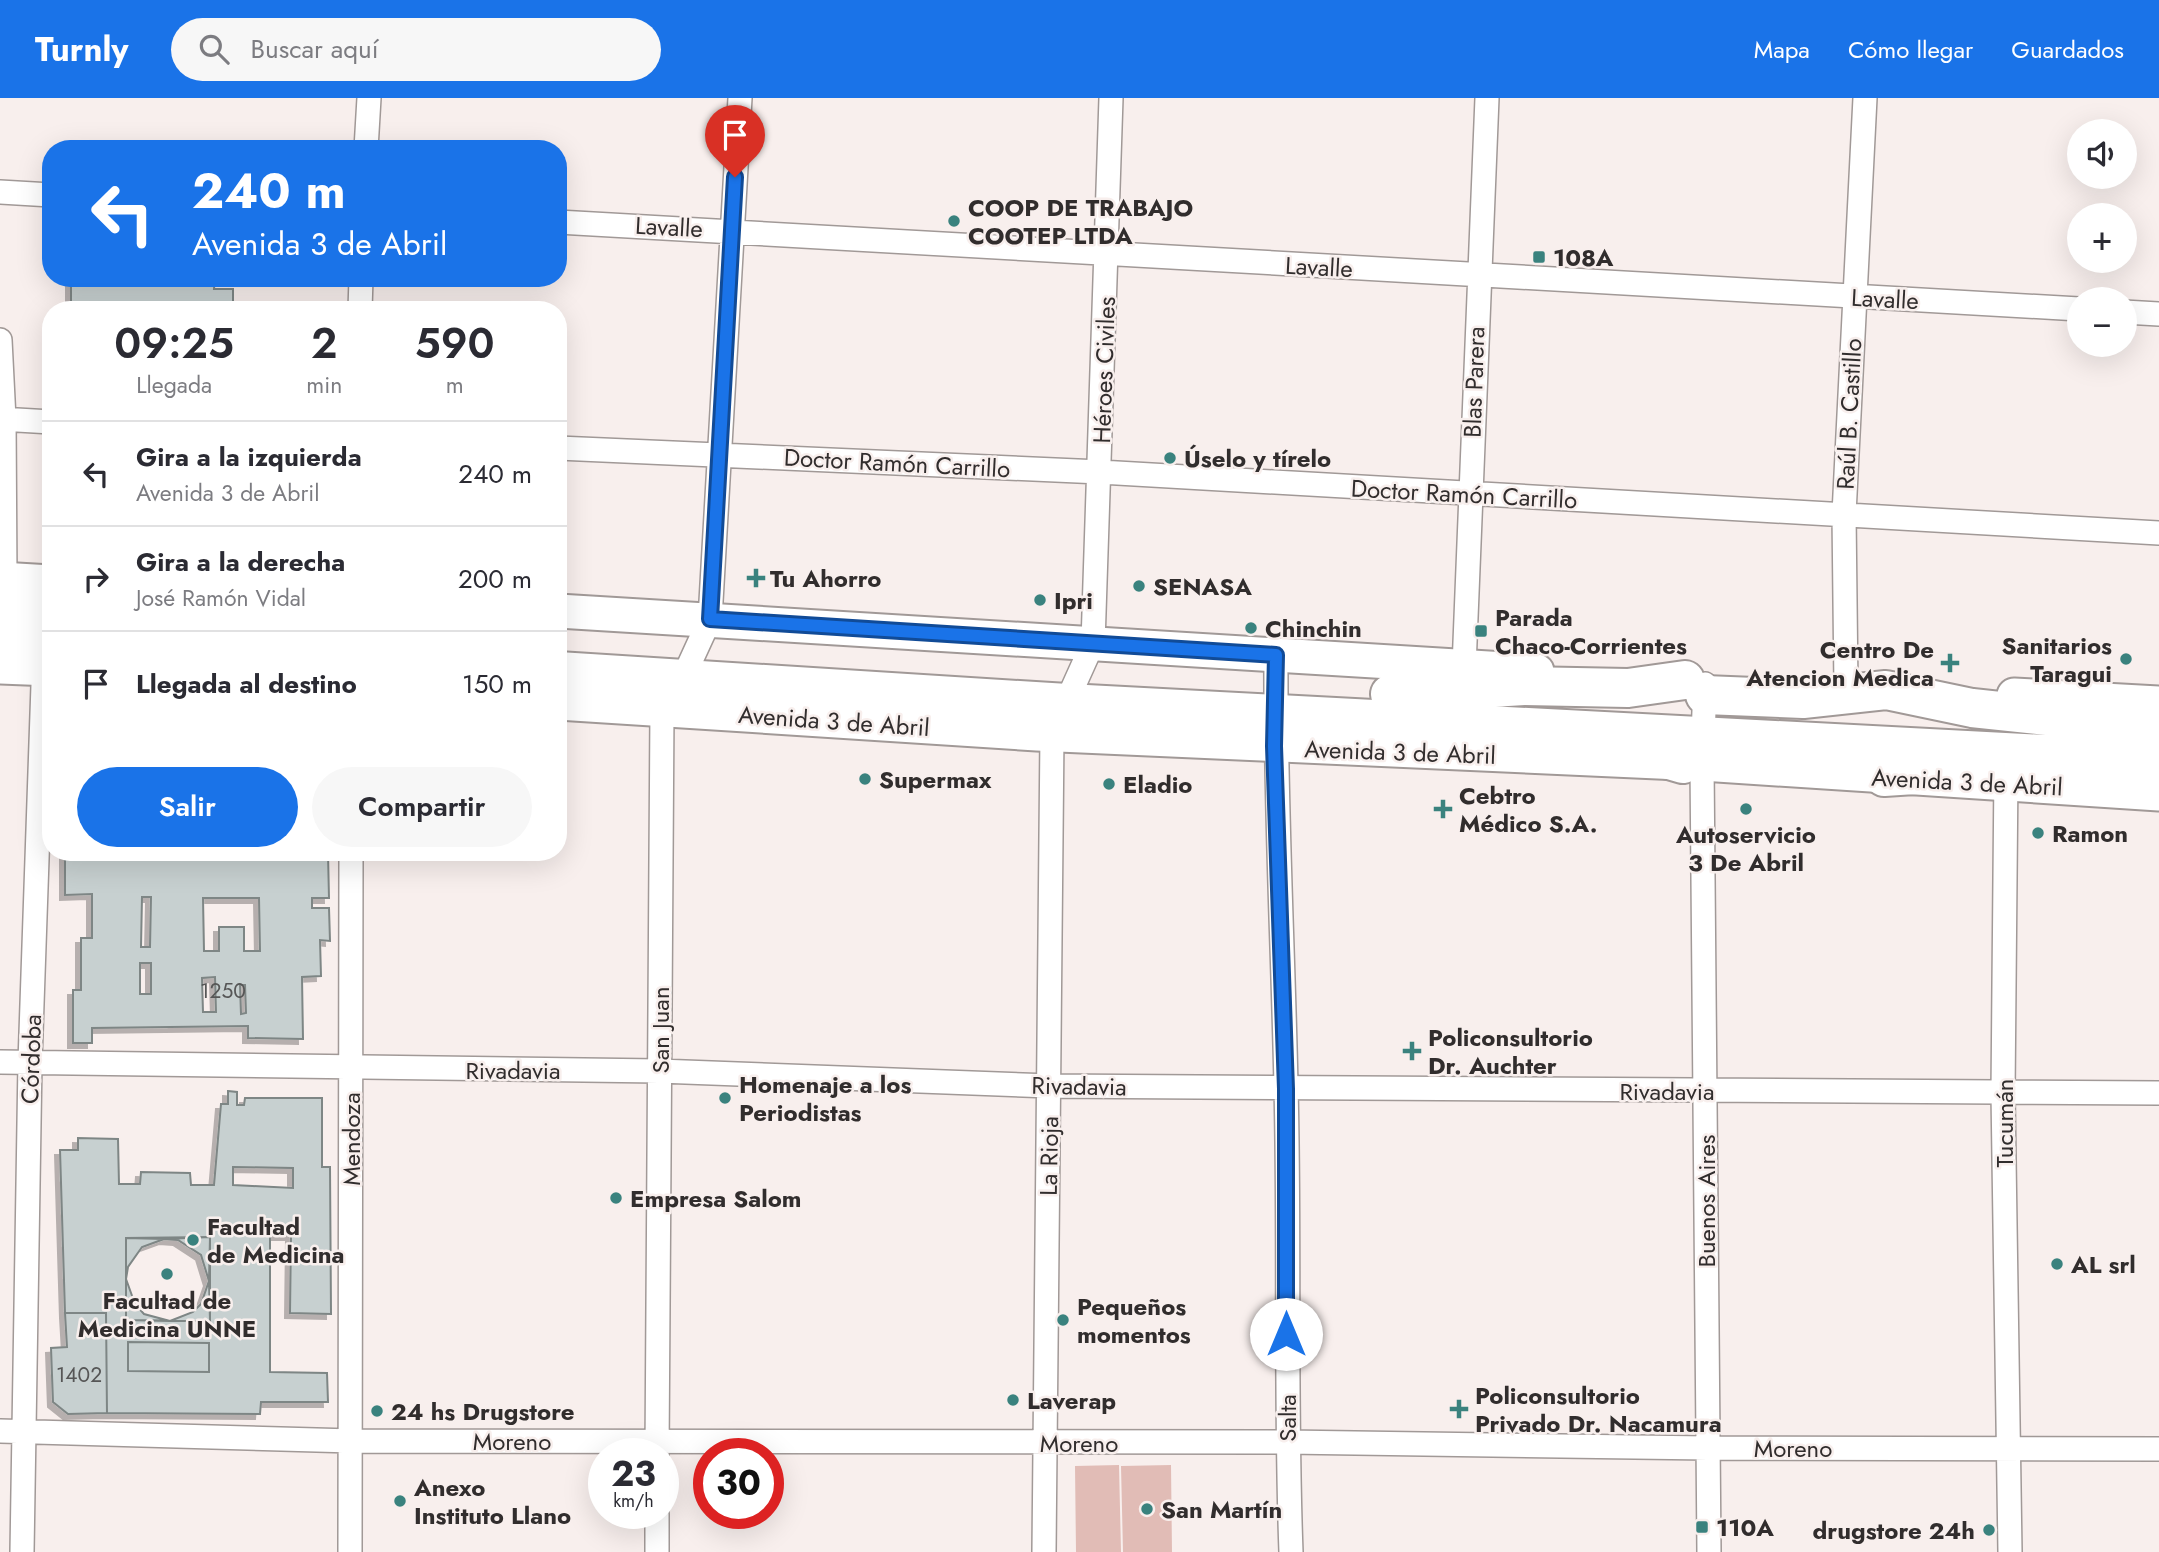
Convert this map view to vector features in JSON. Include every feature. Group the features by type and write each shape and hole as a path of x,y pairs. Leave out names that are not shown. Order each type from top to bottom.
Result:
{"highway":[{"path":"0,637 33,619"},
{"name":"Avenida 3 de Abril","path":"567,644 696,650 1073,689 1390,707"},
{"name":"Avenida 3 de Abril","path":"567,670 696,650"},
{"path":"1390,707 1524,686 1628,688 1698,718"},
{"path":"1390,707 1628,748 1698,718 1803,699 1886,690 1972,708 2006,739 2159,766"},
{"name":"Avenida 3 de Abril","path":"1698,718 2006,739 2159,760"},
{"path":"1884,777 2006,739 2159,728"},
{"name":"Avenida 3 de Abril","path":"2006,739 2159,734"}],"main road":[{"name":"Avenida 3 de Abril","path":"567,614 696,650 1073,689 1698,718 1846,688 1886,690"},
{"path":"0,667 33,619"},
{"name":"Avenida 3 de Abril","path":"1275,700 1464,667 1698,718 1884,777"},
{"name":"Avenida 3 de Abril","path":"567,704 662,710 1073,689"},
{"name":"Avenida 3 de Abril","path":"2006,739 2159,703"},
{"name":"Avenida 3 de Abril","path":"2006,739 2159,793"}],"street":[{"path":"367,140 369,98"},
{"path":"662,710 696,650 721,456 740,98"},
{"name":"Héroes Civiles","path":"1073,689 1100,472 1111,98"},
{"name":"Blas Parera","path":"1464,667 1487,98"},
{"name":"Raúl B. Castillo","path":"1846,688 1844,514 1865,98"},
{"path":"0,192 42,194"},
{"name":"Lavalle","path":"567,222 2067,308"},
{"path":"2137,313 2159,314"},
{"name":"Córdoba","path":"0,340 2,419 33,619 30,1062 22,1552"},
{"path":"2,419 42,421"},
{"name":"Doctor Ramón Carrillo","path":"567,448 1100,472 2159,533"},
{"name":"La Rioja","path":"1044,1552 1050,1086 1073,689"},
{"name":"Salta","path":"1275,700 1286,1089 1287,1443 1291,1552"},
{"name":"San Juan","path":"657,1438 662,710"},
{"name":"Buenos Aires","path":"1698,718 1709,1552"},
{"name":"Tucumán","path":"2006,739 2003,1093 2010,1552"},
{"name":"Mendoza","path":"350,1552 351,861"},
{"name":"Rivadavia","path":"0,1062 351,1069 659,1071 1050,1086 2159,1094"},
{"name":"Moreno","path":"0,1430 588,1446"},
{"name":"Moreno","path":"679,1448 1287,1443 1708,1448 2159,1449"},
{"path":"657,1529 657,1552"}],"shaded area":[{"name":"San Martín","path":"1119,1465 1121,1552 1076,1552 1075,1466"},
{"name":"San Martín","path":"1171,1465 1172,1552 1123,1552 1121,1466"}],"building":[{"path":"71,287 233,289 233,301 71,301"},
{"path":"65,861 328,861 329,898 312,898 312,908 329,908 330,941 320,940 321,976 302,977 303,1039 248,1038 248,1026 92,1028 92,1043 73,1043 73,990 81,990 81,938 92,938 92,894 65,895","holes":["142,897 151,897 150,947 141,947","203,898 259,898 260,951 244,951 244,927 219,927 219,951 204,951","140,963 151,963 151,994 140,994","215,977 216,1012 203,1012 202,978","240,985 245,985 246,1013 241,1014"]},
{"name":"Facultad de Medicina","path":"228,1091 237,1092 237,1105 244,1105 245,1098 322,1098 322,1167 330,1167 331,1314 290,1313 291,1235 270,1235 270,1372 327,1373 328,1402 261,1402 260,1414 107,1413 106,1313 65,1313 60,1150 78,1150 78,1138 118,1139 119,1184 140,1184 141,1172 190,1173 191,1185 214,1185 221,1104 228,1104"},
{"path":"233,1167 293,1168 293,1188 233,1185"},
{"name":"Facultad de Medicina UNNE","path":"210,1237 209,1281 201,1255 178,1240 164,1239"},
{"path":"210,1237 210,1321 126,1320 126,1238"},
{"name":"Facultad de Medicina UNNE","path":"126,1238 164,1239 142,1247 128,1267 126,1279"},
{"name":"Facultad de Medicina UNNE","path":"126,1279 135,1304 144,1314 170,1321 126,1320"},
{"name":"Facultad de Medicina UNNE","path":"209,1281 210,1321 170,1321 193,1312 201,1304"},
{"path":"65,1313 106,1313 107,1413 68,1414 53,1402 51,1348 67,1347"},
{"name":"Facultad de Medicina UNNE","path":"128,1342 209,1343 209,1372 128,1371"},
{"name":"Facultad de Medicina UNNE","path":"128,1342 209,1343 209,1372 128,1371"}],"place":[{"name":"COOP DE TRABAJO COOTEP LTDA","path":"954,221"},
{"name":"108A","path":"1539,257"},
{"name":"Úselo y tírelo","path":"1170,458"},
{"name":"Tu Ahorro","path":"756,578"},
{"name":"SENASA","path":"1139,586"},
{"name":"Ipri","path":"1040,600"},
{"name":"Chinchin","path":"1251,628"},
{"name":"Parada Chaco-Corrientes","path":"1481,631"},
{"name":"Sanitarios Taragui","path":"2126,659"},
{"name":"Centro De Atencion Medica","path":"1950,663"},
{"name":"Supermax","path":"865,779"},
{"name":"Eladio","path":"1109,784"},
{"name":"Cebtro Médico S.A.","path":"1443,809"},
{"name":"Autoservicio 3 De Abril","path":"1746,809"},
{"name":"Ramon","path":"2038,833"},
{"name":"Policonsultorio Dr. Auchter","path":"1412,1051"},
{"name":"Homenaje a los Periodistas","path":"725,1098"},
{"name":"Empresa Salom","path":"616,1198"},
{"name":"Facultad de Medicina","path":"193,1240"},
{"name":"AL srl","path":"2057,1264"},
{"name":"Facultad de Medicina UNNE","path":"167,1274"},
{"name":"Pequeños momentos","path":"1063,1320"},
{"name":"Laverap","path":"1013,1400"},
{"name":"Policonsultorio Privado Dr. Nacamura","path":"1459,1409"},
{"name":"24 hs Drugstore","path":"377,1411"},
{"name":"Anexo Instituto Llano","path":"400,1501"},
{"name":"San Martín","path":"1147,1509"},
{"name":"110A","path":"1702,1527"},
{"name":"drugstore 24h","path":"1989,1530"}],"route":[{"path":"735,177 710,619 1276,655 1274,746 1286,1089 1286,1334"}]}
